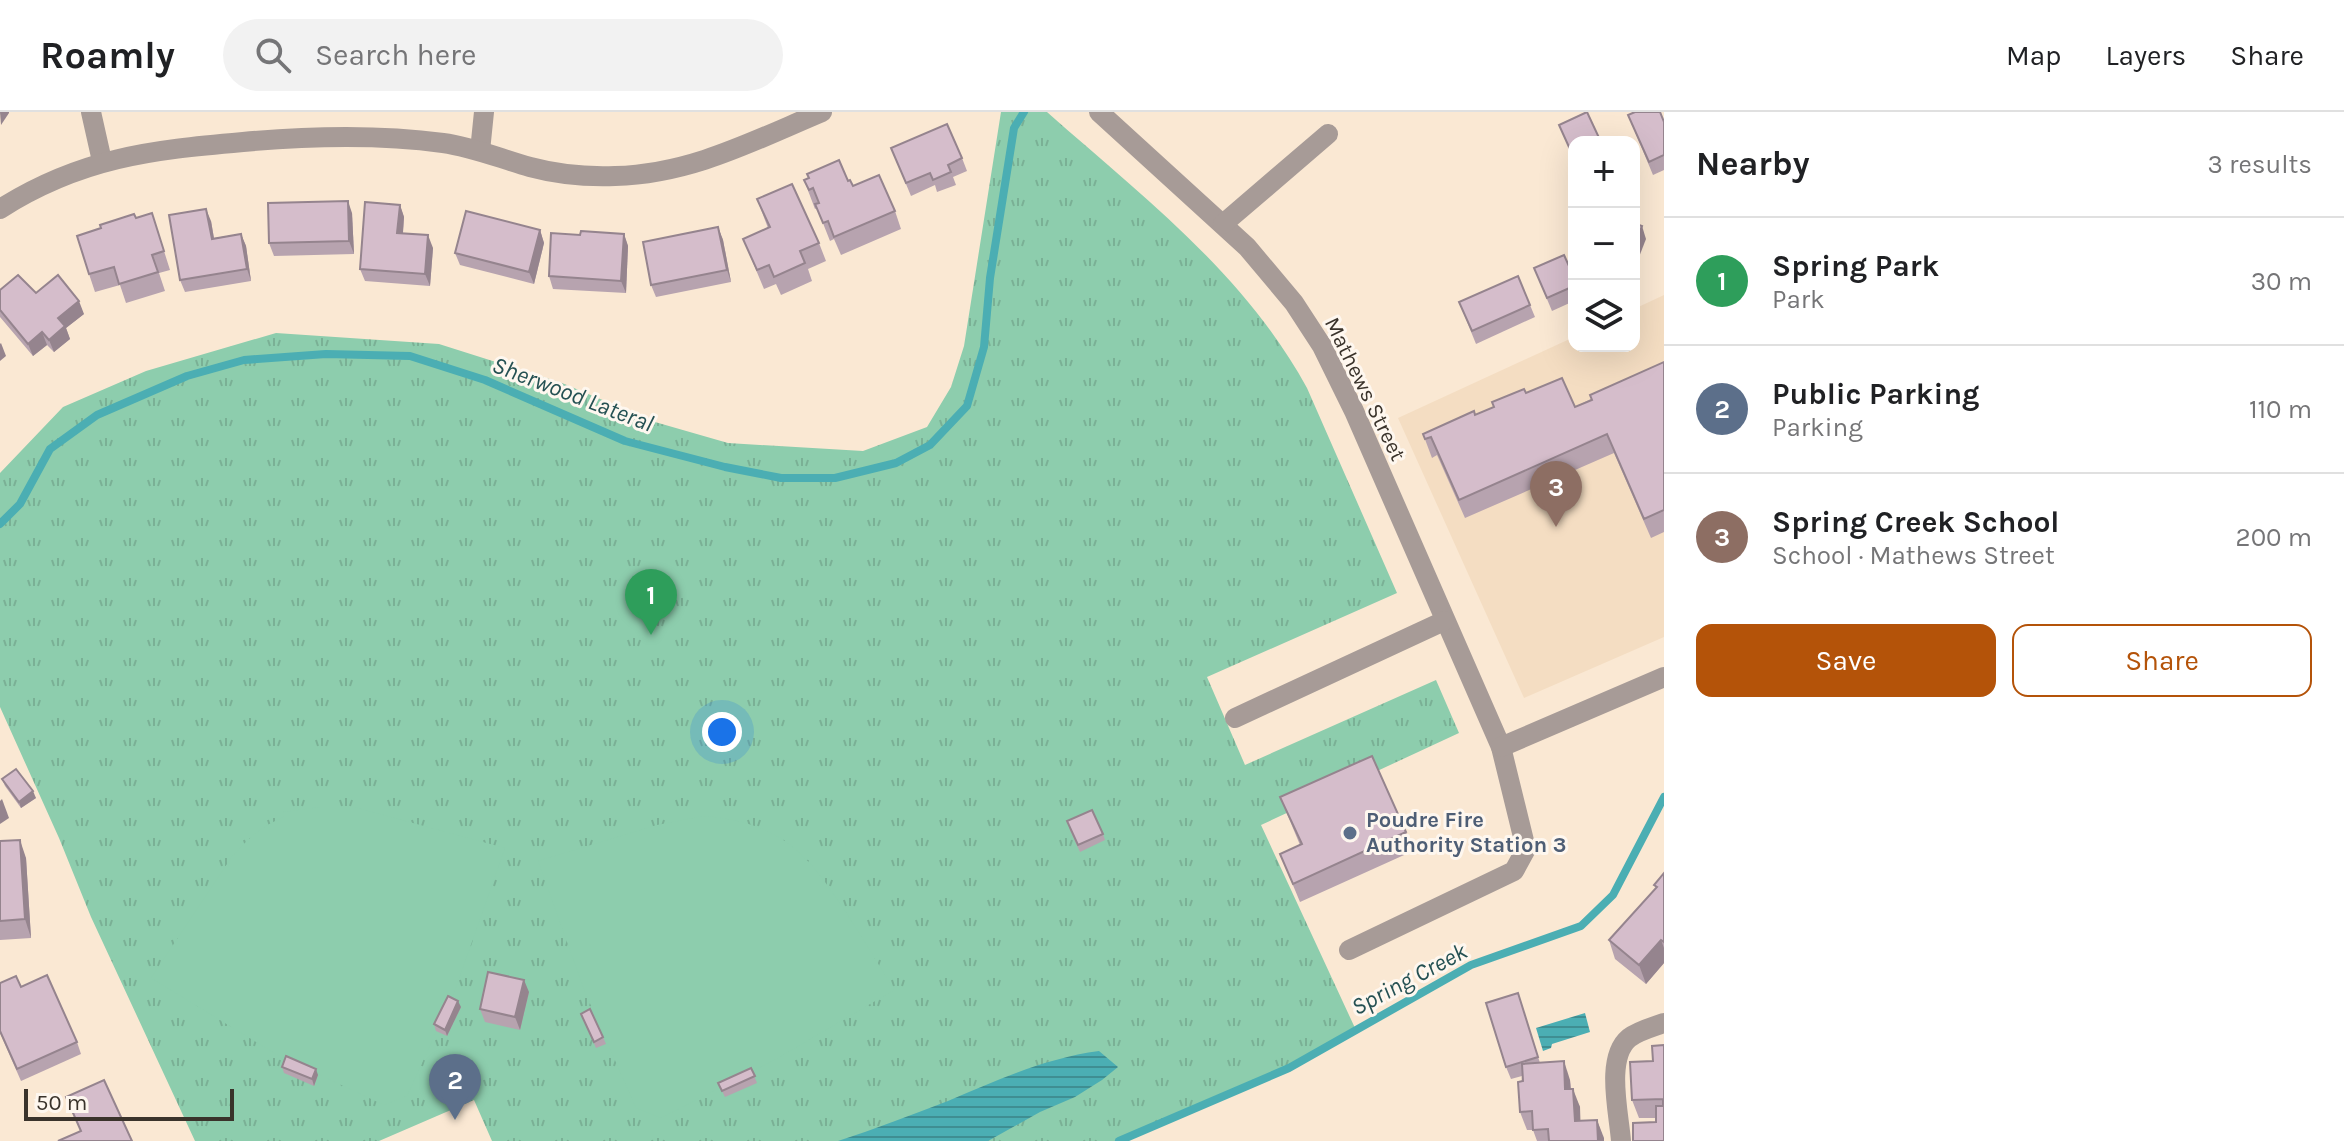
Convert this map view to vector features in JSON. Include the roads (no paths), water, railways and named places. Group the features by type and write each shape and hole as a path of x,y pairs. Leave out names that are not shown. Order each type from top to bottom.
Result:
{"street":[{"path":"91,112 102,161"},
{"path":"480,151 484,112"},
{"path":"0,209 65,174 102,161 160,149 290,138 358,137 429,142 480,151 533,168 561,173 613,176 659,173 701,163 822,112"},
{"name":"Mathews Street","path":"1099,112 1223,224 1271,274 1322,346 1354,411 1501,747 1526,849 1514,871 1349,950"},
{"path":"1223,224 1328,134"},
{"path":"1235,718 1444,621"},
{"path":"1501,747 1664,677"},
{"path":"1621,1141 1615,1064 1620,1049 1630,1037 1664,1023"}],"water":[{"path":"1585,1013 1590,1032 1552,1044 1551,1048 1543,1051 1536,1028"},
{"path":"1099,1051 1118,1067 1075,1097 1040,1112 988,1141 838,1141 1022,1071"}],"waterway":[{"name":"Sherwood Lateral","path":"0,524 20,504 50,449 97,415 187,376 244,360 326,354 410,356 485,380 625,441 781,478 835,478 896,463 930,445 967,406 984,347 990,278 1014,128 1024,112"},
{"name":"Spring Creek","path":"1119,1141 1289,1068 1471,965 1581,926 1613,895 1664,797"}],"place":[{"name":"Spring Creek School","path":"1556,527"},
{"name":"Spring Park","path":"651,635"},
{"name":"Poudre Fire Authority Station 3","path":"1350,833"},
{"name":"Public Parking","path":"455,1120"}]}
